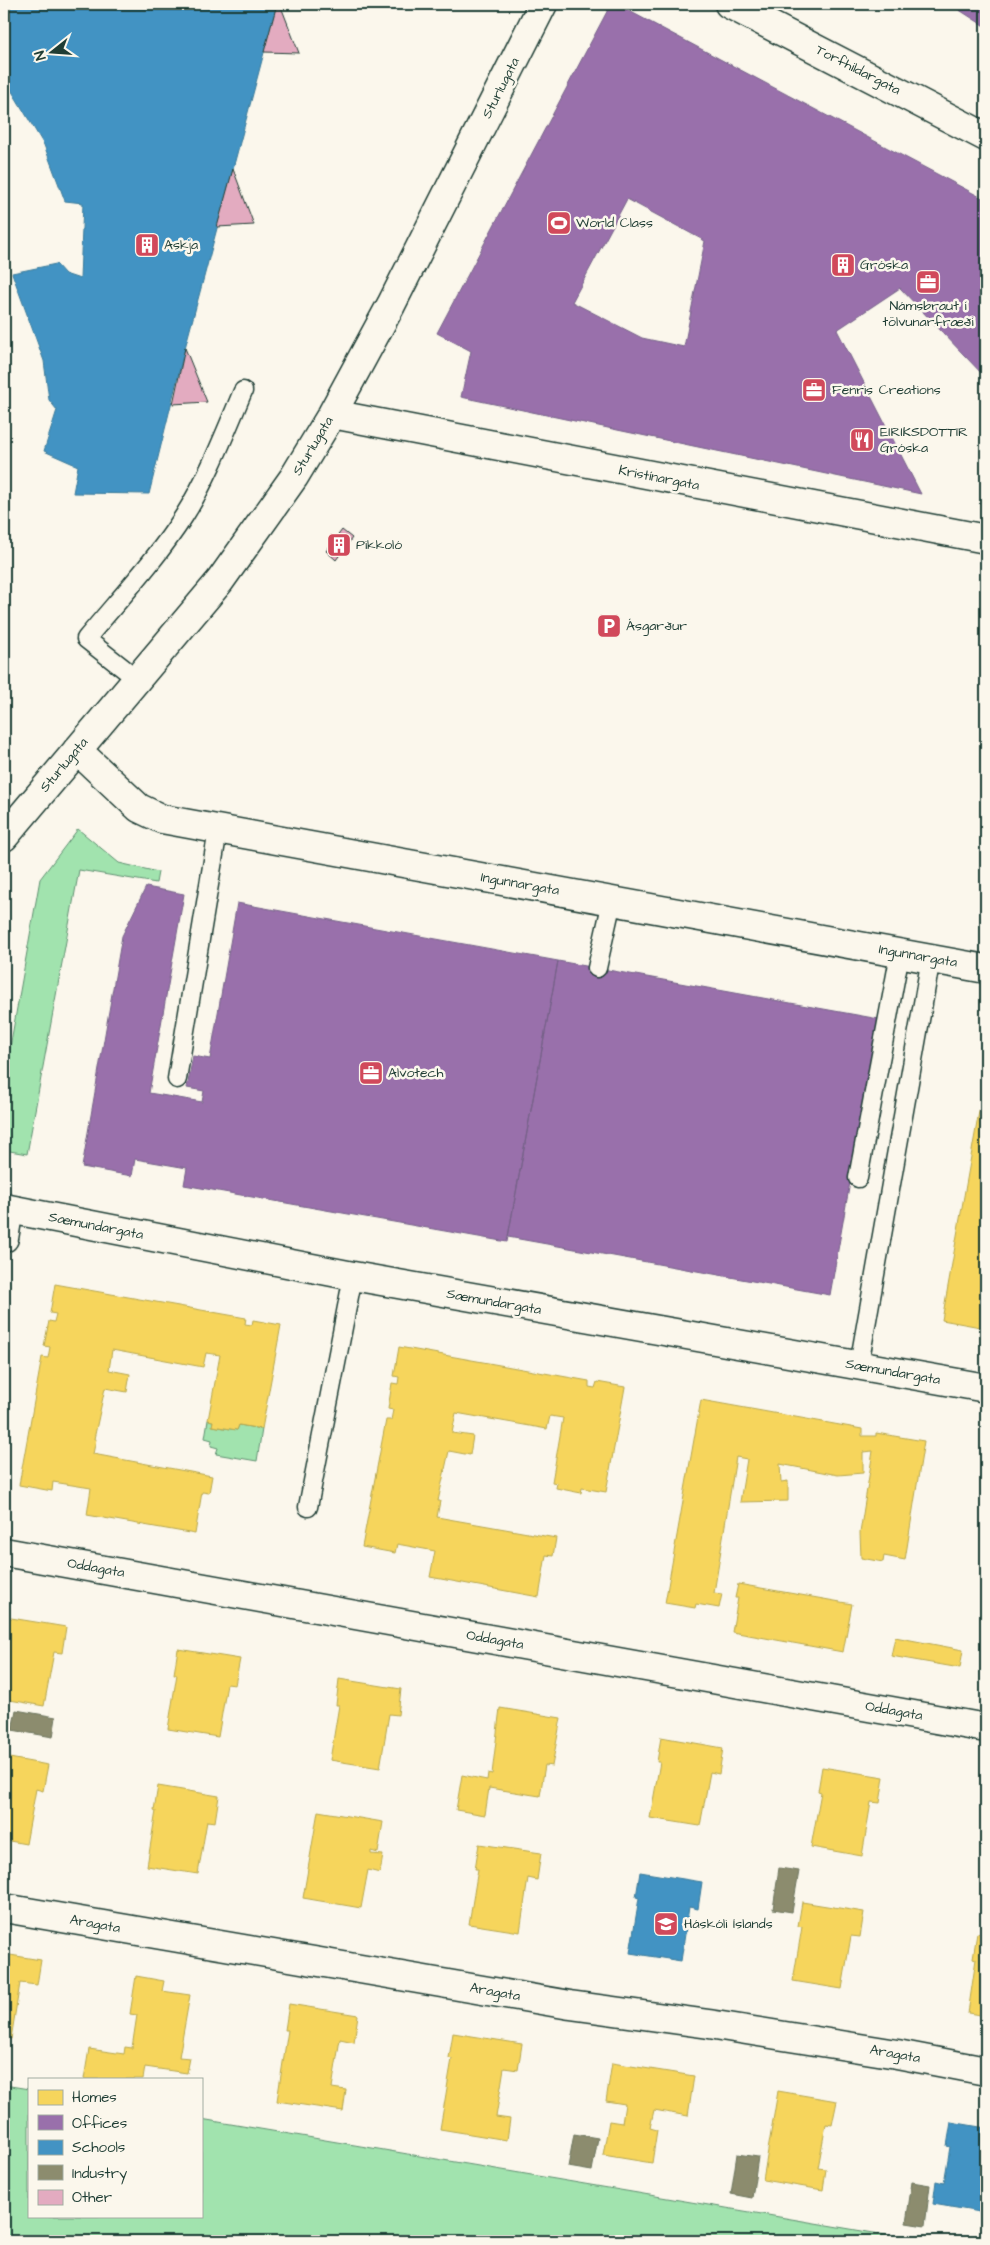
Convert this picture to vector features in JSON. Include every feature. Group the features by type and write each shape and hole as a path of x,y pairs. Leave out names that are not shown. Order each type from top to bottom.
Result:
{"street":[{"name":"Sturlugata","path":"4,837 220,581 294,477 332,414 391,304 543,4"},
{"name":"Torfhildargata","path":"729,4 986,137"},
{"name":"Kristínargata","path":"332,414 986,539"},
{"name":"Ingunnargata","path":"77,750 139,808 162,819 986,969"},
{"name":"Sæmundargata","path":"6,1208 353,1276 986,1388"},
{"path":"4,1238 6,1208"},
{"name":"Oddagata","path":"4,1552 986,1728"},
{"name":"Aragata","path":"4,1908 570,2005 737,2029 986,2071"}],"lane":[{"path":"137,679 86,638 155,555 185,515 218,450 243,391"},
{"path":"177,1079 218,830"},
{"path":"597,968 612,901"},
{"path":"858,1178 900,953"},
{"path":"859,1365 931,958"},
{"path":"308,1507 353,1276"}],"green space":[{"path":"78,829 119,863 158,872 156,883 79,870 27,1154 4,1150 4,1081 40,879"},
{"path":"208,1420 213,1421 213,1426 237,1430 239,1425 262,1429 257,1461 216,1454 218,1448 211,1446 212,1440 205,1438"},
{"path":"4,2085 28,2089 28,2218 202,2218 202,2119 921,2241 4,2241"}],"building: Homes":[{"path":"986,1072 986,1328 942,1320"},
{"path":"55,1284 246,1318 245,1324 252,1325 253,1320 281,1325 262,1429 239,1425 237,1430 212,1426 213,1421 208,1420 220,1355 206,1353 203,1367 112,1350 109,1370 130,1374 127,1392 105,1388 94,1439 96,1439 93,1454 212,1476 209,1493 202,1492 195,1534 87,1515 91,1488 53,1482 52,1491 19,1485 42,1357 48,1358 50,1347 44,1346 49,1321 54,1322 56,1314 50,1313"},
{"path":"399,1347 589,1381 589,1387 595,1388 597,1382 625,1387 606,1492 582,1488 581,1493 556,1488 557,1483 552,1482 563,1418 550,1416 547,1429 456,1413 452,1433 473,1436 470,1455 449,1451 438,1501 440,1501 437,1517 556,1538 553,1556 546,1555 539,1597 430,1577 435,1551 397,1544 395,1553 362,1547 386,1420 391,1420 393,1410 388,1409 392,1383 398,1384 399,1377 394,1376"},
{"path":"701,1400 862,1429 862,1436 876,1436 876,1433 924,1441 905,1560 884,1556 883,1562 861,1558 860,1533 873,1451 863,1452 863,1473 838,1475 780,1464 781,1482 788,1481 788,1501 740,1502 747,1459 736,1457 714,1593 722,1594 719,1608 696,1604 695,1608 665,1603"},
{"path":"738,1584 852,1604 843,1652 732,1632 738,1598 735,1598"},
{"path":"5,1617 66,1627 62,1653 54,1652 44,1706 4,1699"},
{"path":"895,1637 963,1650 960,1668 891,1656"},
{"path":"178,1649 240,1659 235,1685 227,1684 218,1737 168,1729 177,1674 174,1674"},
{"path":"339,1679 401,1689 398,1715 389,1714 380,1768 330,1760 339,1705 336,1705"},
{"path":"500,1708 561,1718 552,1766 545,1765 540,1796 489,1788 485,1815 456,1810 462,1775 487,1780 488,1773 492,1774"},
{"path":"661,1737 723,1748 719,1774 710,1772 700,1826 650,1818 660,1762 657,1762"},
{"path":"4,1757 48,1765 43,1791 36,1789 26,1844 4,1840"},
{"path":"822,1767 884,1777 880,1803 871,1802 862,1856 811,1847 821,1792 818,1791"},
{"path":"158,1786 219,1796 215,1822 207,1821 198,1874 147,1866"},
{"path":"318,1811 383,1822 378,1853 371,1851 371,1854 383,1855 380,1873 368,1870 361,1908 303,1898"},
{"path":"479,1844 541,1853 537,1880 528,1878 520,1932 469,1924 478,1869 475,1869"},
{"path":"802,1902 864,1912 860,1937 851,1936 842,1989 793,1981 802,1927 798,1926"},
{"path":"977,1933 986,1934 986,2016 968,2013 976,1959 973,1958"},
{"path":"4,1954 41,1960 37,1985 20,1983 11,2039 4,2037"},
{"path":"136,1976 164,1981 162,1991 190,1995 179,2057 190,2058 187,2073 145,2067 143,2078 84,2078 89,2049 124,2054 125,2047 132,2048 137,2015 130,2014"},
{"path":"289,2004 358,2015 354,2042 340,2039 332,2088 346,2090 343,2111 277,2101 288,2030 285,2030"},
{"path":"453,2033 522,2044 518,2070 504,2068 496,2117 510,2119 507,2140 440,2129 452,2059 449,2058"},
{"path":"612,2063 694,2076 688,2116 654,2110 650,2128 657,2130 652,2163 603,2155 609,2121 622,2123 625,2104 606,2101"},
{"path":"778,2091 837,2101 832,2125 826,2124 818,2168 826,2169 823,2190 763,2180"}],"building: Offices":[{"name":"Gróska","path":"611,4 616,4 986,200 986,378 900,288 837,330 921,494 461,397 471,351 437,333","holes":["627,199 705,241 684,347 642,338 572,302"]},
{"path":"950,4 986,4 986,27"},
{"path":"146,887 184,894 149,1093 202,1102 204,1091 187,1088 193,1056 210,1059 237,903 558,961 507,1242 184,1185 187,1168 135,1159 132,1176 82,1167 122,936"},
{"path":"558,961 879,1019 830,1295 508,1237"}],"building: Schools":[{"name":"Askja","path":"4,4 277,4 185,348 149,494 73,493 78,466 44,451 57,410 49,400 44,361 12,273 56,264 65,274 80,279 83,203 65,201 44,145 4,78"},
{"path":"640,1872 702,1882 698,1909 689,1907 681,1961 630,1953 639,1898 636,1897"},
{"path":"951,2122 986,2128 986,2213 933,2204 936,2181 944,2183 950,2147 947,2146"}],"building: Industry":[{"path":"16,1710 56,1717 53,1737 12,1730"},
{"path":"779,1868 799,1871 792,1912 773,1909"},
{"path":"574,2134 598,2138 592,2171 568,2167"},
{"path":"737,2154 758,2157 752,2198 731,2194"},
{"path":"912,2182 930,2185 925,2226 906,2223"}],"building: Other":[{"path":"277,4 280,4 299,53 264,52"},
{"path":"233,169 254,225 217,227"},
{"path":"185,348 207,402 173,404"},
{"name":"Pikkoló","path":"342,530 352,538 336,560 326,551"}],"place":[{"name":"World Class","path":"559,223"},
{"name":"Askja","path":"147,245"},
{"name":"Gróska","path":"843,265"},
{"name":"Námsbraut í tölvunarfræði","path":"928,282"},
{"name":"Fenris Creations","path":"814,390"},
{"name":"EIRIKSDOTTIR Gróska","path":"862,440"},
{"name":"Pikkoló","path":"339,545"},
{"name":"Ásgarður","path":"609,626"},
{"name":"Alvotech","path":"371,1073"},
{"name":"Háskóli Íslands","path":"666,1924"}]}
